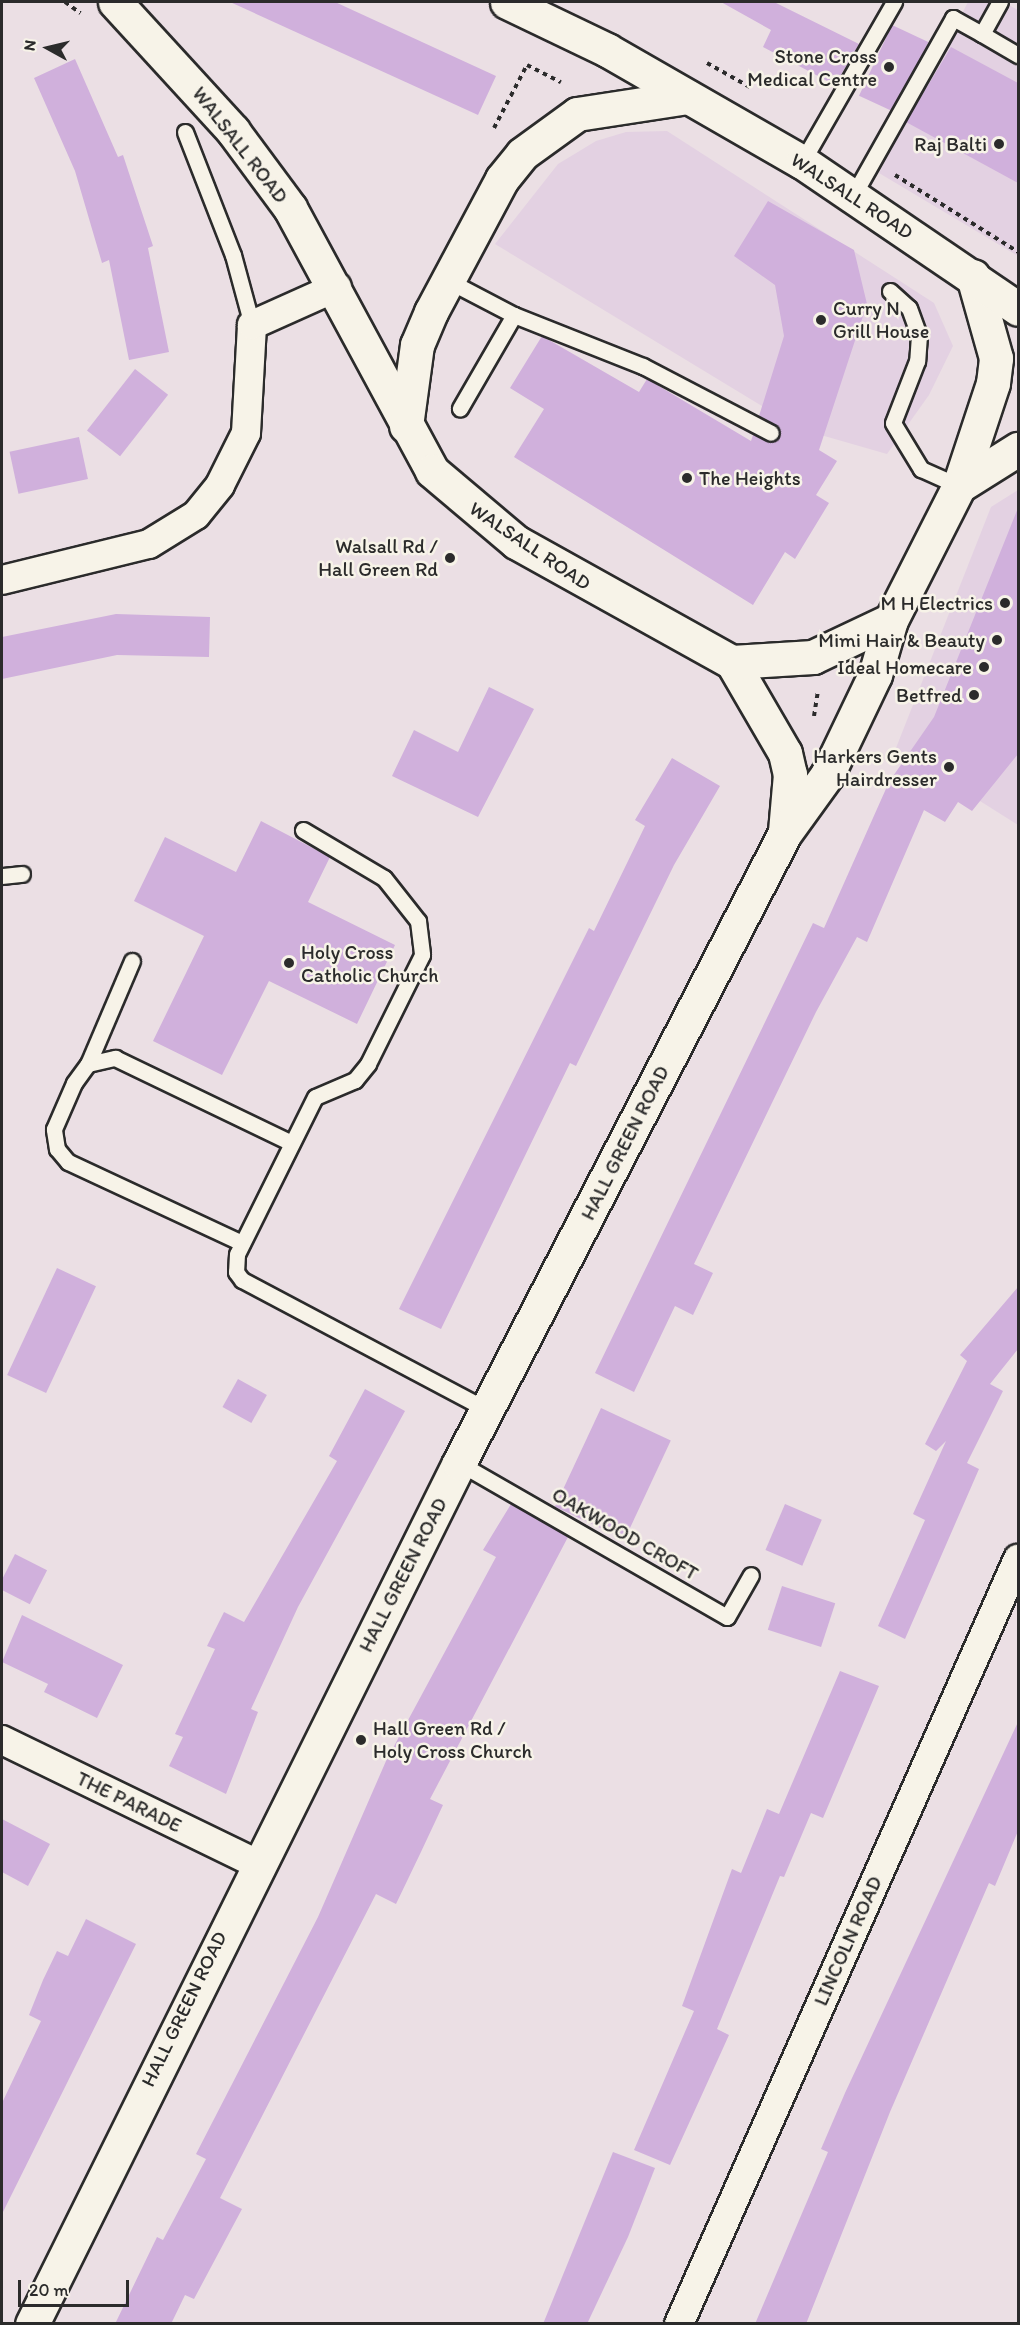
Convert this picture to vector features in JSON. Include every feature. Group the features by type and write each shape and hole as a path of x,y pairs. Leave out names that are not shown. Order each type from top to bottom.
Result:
{"main road":[{"name":"WALSALL ROAD","path":"115,2 233,131 290,208 338,287 406,426 432,471 516,542 732,662"},
{"name":"WALSALL ROAD","path":"507,2 600,46 802,162 854,194 1016,305"},
{"path":"406,426 417,345 446,279 502,179 558,122 604,106 688,97"},
{"path":"732,662 813,657 891,620 960,486 996,358 973,276"},
{"path":"960,486 1018,449"},
{"name":"HALL GREEN ROAD","path":"32,2324 257,1864 459,1463 785,833 826,774 875,675 891,620"},
{"name":"HALL GREEN ROAD","path":"732,662 785,753 790,774 785,833"}],"street":[{"path":"2,580 149,544 196,515 220,485 246,432 252,325 338,287"},
{"name":"LINCOLN ROAD","path":"679,2324 1018,1559"},
{"name":"THE PARADE","path":"2,1740 257,1864"}],"lane":[{"path":"802,162 894,2"},
{"path":"982,34 1000,2"},
{"path":"854,194 953,18 1018,55"},
{"path":"185,132 233,255 252,325"},
{"path":"446,279 514,315 643,366 771,433"},
{"path":"890,291 909,308 919,335 916,361 893,423 921,470 960,486"},
{"path":"460,408 514,315"},
{"path":"303,830 384,878 408,904 423,933 422,955 368,1064 355,1080 315,1097 242,1243 236,1272 242,1280 488,1410"},
{"path":"2,876 22,874"},
{"path":"132,961 88,1064 54,1129 57,1149 68,1162 242,1243"},
{"path":"88,1064 115,1058 292,1143"},
{"name":"OAKWOOD CROFT","path":"459,1463 728,1617 751,1575"}],"shaded area":[{"path":"968,2 1003,2 1018,10 1018,256 879,173"},
{"path":"667,131 934,303 953,346 929,395 887,454 800,429 495,244 558,164 596,141 626,132"},
{"path":"1018,490 1018,825 896,748 991,507"}],"building":[{"path":"230,2 335,2 496,76 478,115"},
{"path":"721,2 774,2 859,44 835,85 763,47 771,30"},
{"name":"Stone Cross Medical Centre","path":"892,25 928,42 895,113 859,96"},
{"path":"951,47 1018,83 1018,183 906,122"},
{"path":"75,59 118,157 123,155 153,246 148,248 169,352 129,360 109,260 102,263 75,171 34,78"},
{"name":"The Heights","path":"768,201 854,250 867,304 819,450 837,461 816,495 829,503 795,559 785,552 753,605 514,457 544,409 510,388 542,336 639,392 647,379 751,441 753,435 777,441 779,427 759,416 784,336 775,285 734,256"},
{"path":"135,369 168,395 120,456 87,430"},
{"path":"79,437 88,479 18,494 10,452"},
{"path":"1018,508 1018,754 972,811 958,802 945,822 924,810 867,942 857,937 816,1012 694,1264 713,1273 693,1315 675,1306 634,1392 595,1373 813,923 824,928 889,782 934,717"},
{"path":"116,614 210,617 209,657 117,655 2,679 2,637"},
{"path":"489,687 534,709 478,817 392,776 414,730 458,752"},
{"path":"672,758 720,786 674,865 576,1066 570,1063 441,1329 399,1309 589,928 594,931 645,826 635,820"},
{"name":"Holy Cross Catholic Church","path":"261,821 330,857 308,902 395,945 357,1024 269,981 222,1075 153,1041 204,936 134,901 165,837 236,872"},
{"path":"57,1268 96,1286 46,1393 7,1375"},
{"path":"1018,1287 1018,1349 990,1384 1003,1391 967,1463 979,1469 905,1639 878,1626 925,1520 913,1514 946,1441 936,1451 925,1444 967,1361 960,1355"},
{"path":"238,1379 267,1395 251,1423 222,1407"},
{"path":"365,1389 405,1411 298,1607 251,1709 258,1712 226,1794 169,1766 183,1737 175,1734 215,1649 207,1646 224,1612 244,1622 337,1461 329,1456"},
{"path":"601,1408 671,1441 625,1539 555,1507"},
{"path":"511,1504 568,1537 430,1799 443,1805 396,1904 376,1894 220,2198 242,2209 194,2299 185,2295 171,2324 115,2324 157,2237 163,2240 206,2159 196,2154 318,1917 386,1761 496,1557 483,1550"},
{"path":"785,1504 822,1520 802,1566 765,1550"},
{"path":"15,1554 47,1570 30,1604 2,1590 2,1580"},
{"path":"782,1586 835,1603 821,1647 768,1630"},
{"path":"22,1615 123,1665 97,1718 44,1692 48,1684 2,1662"},
{"path":"840,1671 879,1686 823,1818 811,1813 784,1877 780,1876 717,2029 729,2035 670,2165 634,2150 694,2011 682,2006 732,1869 741,1873 767,1809 779,1814"},
{"path":"1018,1722 1018,1831 995,1886 989,1883 890,2112 806,2324 755,2324 828,2152 821,2149 845,2093"},
{"path":"2,1819 50,1844 28,1886 2,1872"},
{"path":"86,1919 136,1944 2,2214 2,2103 41,2021 29,2015 43,1980 57,1951 68,1956"},
{"path":"613,2152 655,2168 628,2237 587,2324 543,2324"}],"place":[{"name":"Stone Cross Medical Centre","path":"889,67"},
{"name":"Raj Balti","path":"999,144"},
{"name":"Curry N Grill House","path":"821,320"},
{"name":"The Heights","path":"687,478"},
{"name":"Walsall Rd / Hall Green Rd","path":"450,558"},
{"name":"M H Electrics","path":"1005,603"},
{"name":"Mimi Hair & Beauty","path":"997,640"},
{"name":"Ideal Homecare","path":"984,667"},
{"name":"Betfred","path":"974,695"},
{"name":"Harkers Gents Hairdresser","path":"949,767"},
{"name":"Holy Cross Catholic Church","path":"289,963"},
{"name":"Hall Green Rd / Holy Cross Church","path":"361,1740"}]}
